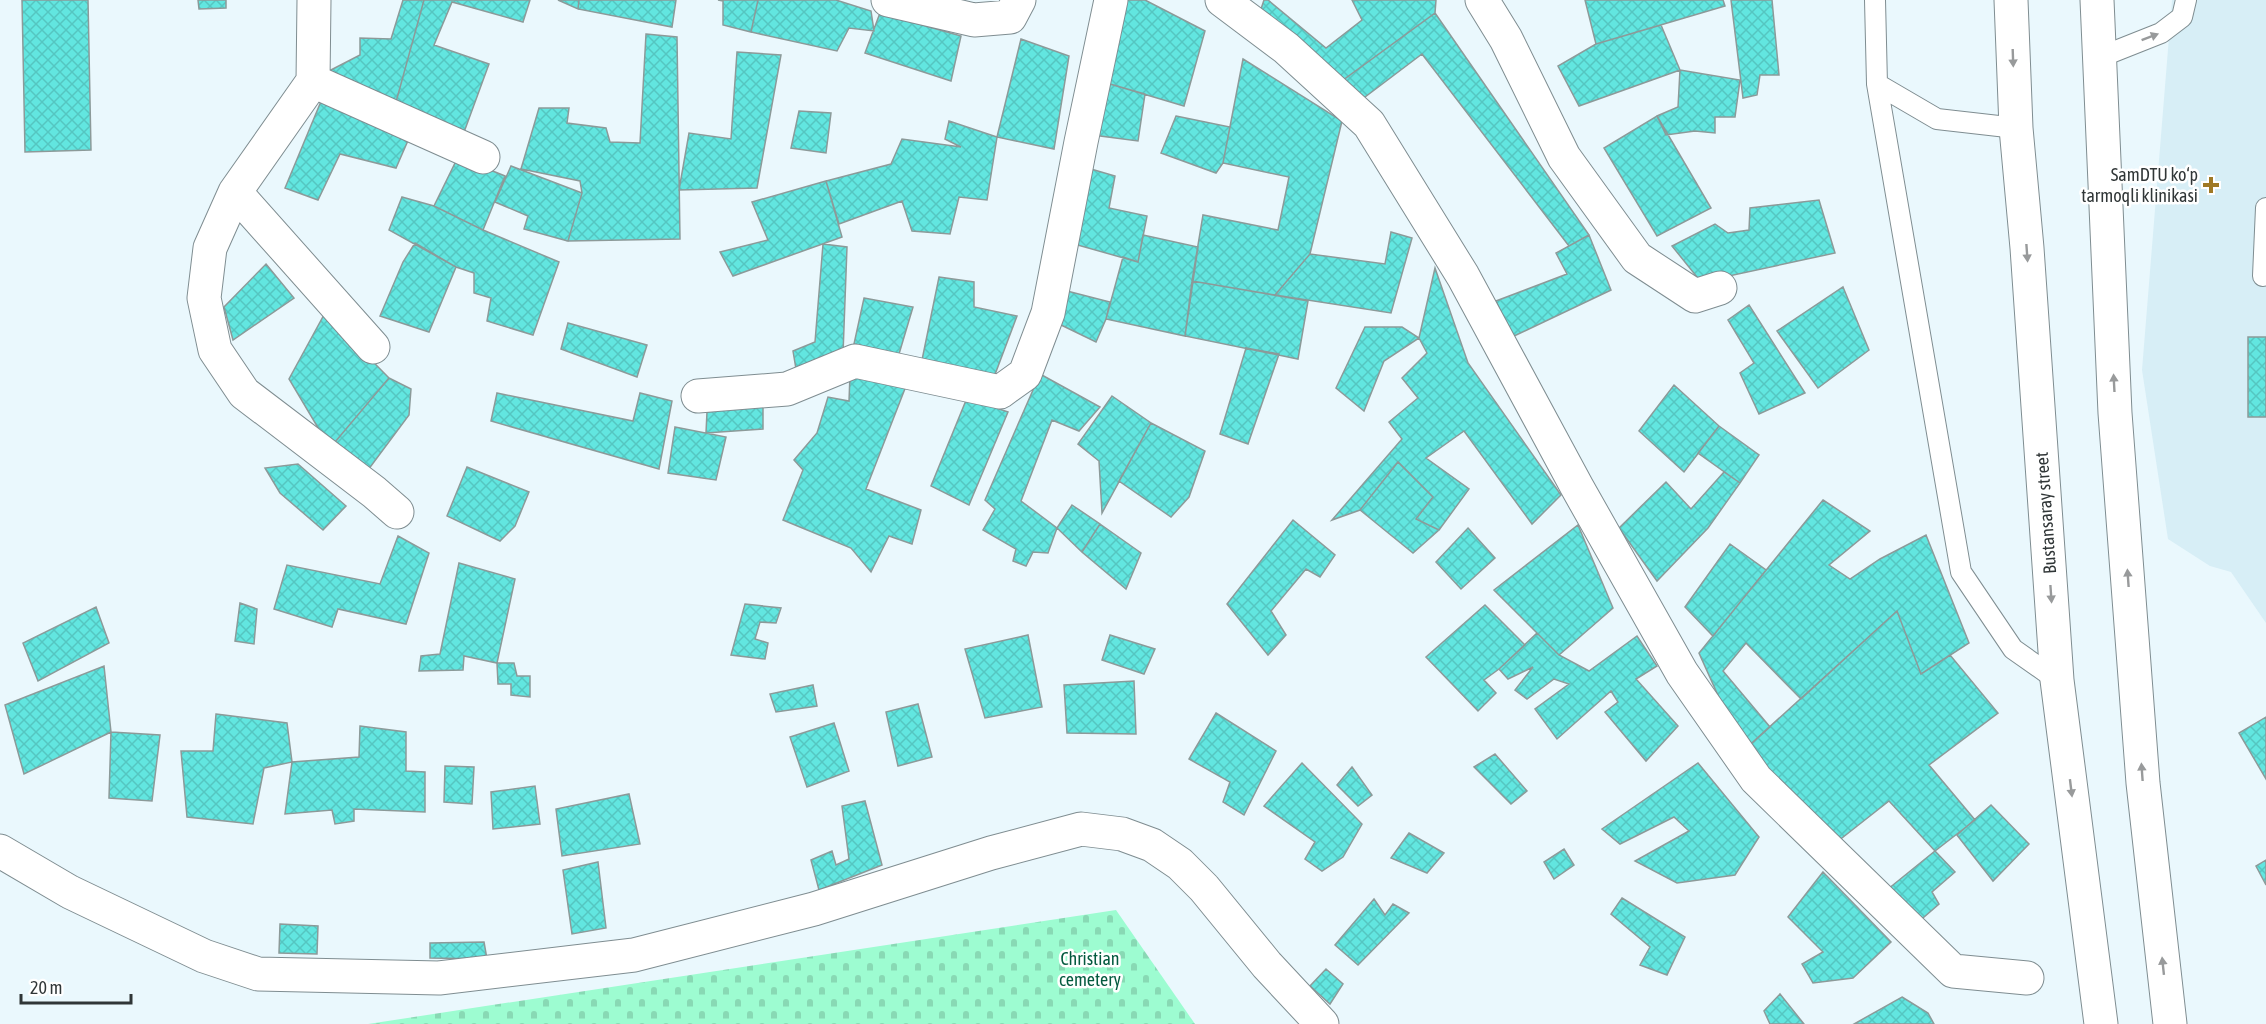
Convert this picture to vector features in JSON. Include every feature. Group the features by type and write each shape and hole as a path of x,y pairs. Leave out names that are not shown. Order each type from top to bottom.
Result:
{"street":[{"path":"314,0 314,81 235,192 210,248 204,298 215,350 244,393 374,492 397,513"},
{"path":"888,0 974,20 1010,17 1019,0"},
{"path":"698,396 787,389 855,361 1000,392 1024,374 1048,314 1111,0"},
{"path":"1222,0 1286,48 1369,124 1463,276 1576,488 1682,673 1756,779 1953,971 2027,978"},
{"path":"1482,0 1506,39 1564,157 1637,258 1695,296 1720,288"},
{"name":"Bustansaray street","path":"2011,0 2016,128 2031,296 2057,680 2101,1024"},
{"path":"2097,0 2115,413 2140,747 2170,1024"},
{"path":"314,81 483,157"},
{"path":"235,192 373,347"},
{"path":"0,851 70,892 204,956 258,974 439,978 634,955 814,909 991,853 1081,829 1122,834 1152,845 1180,864 1204,888 1267,965 1322,1024"}],"lane":[{"path":"1875,0 1877,84 1961,572 2013,649 2057,680"},
{"path":"2098,58 2161,33 2182,17 2186,0"},
{"path":"1877,84 1937,119 2016,128"},
{"path":"2263,276 2266,208"}],"shaded area":[{"name":"SamDTU ko‘p tarmoqli klinikasi","path":"2172,0 2266,0 2266,623 2231,572 2210,566 2168,539 2142,370"}],"green space":[{"name":"Christian cemetery","path":"1116,910 1195,1024 368,1024"}],"building":[{"path":"22,0 88,0 91,150 25,152"},
{"path":"198,0 226,0 226,8 199,9"},
{"path":"403,0 424,0 396,102 327,72 360,55 360,38 391,39"},
{"path":"424,0 530,0 523,22 452,2 434,45 489,64 463,135 396,102"},
{"path":"558,0 579,0 578,9"},
{"path":"579,0 676,0 672,27 578,9"},
{"path":"718,0 758,0 751,32 723,25 723,1"},
{"path":"758,0 836,0 871,11 874,31 849,28 837,51 751,32"},
{"path":"1119,0 1145,0 1205,31 1184,106 1103,82"},
{"path":"1264,0 1268,0 1326,48 1362,20 1352,0 1436,0 1435,13 1343,80 1260,12"},
{"path":"1585,0 1723,0 1725,6 1596,44"},
{"path":"1731,0 1772,0 1779,75 1760,75 1757,95 1743,98"},
{"path":"880,13 961,36 951,81 865,53"},
{"path":"1435,13 1589,235 1569,246 1422,54 1361,100 1343,80"},
{"path":"1661,25 1680,70 1579,106 1558,66 1596,44"},
{"path":"646,34 677,37 680,239 568,241 582,193 580,181 521,169 539,108 569,108 567,123 606,128 610,142 640,143"},
{"path":"1021,39 1069,56 1054,149 997,137"},
{"path":"737,52 781,55 757,188 679,190 689,133 731,139"},
{"path":"1243,59 1342,121 1310,254 1275,295 1192,281 1203,215 1278,230 1289,177 1223,163"},
{"path":"1680,70 1740,80 1735,117 1715,117 1715,133 1695,131 1666,135 1657,116 1678,107"},
{"path":"1103,82 1145,94 1138,141 1093,135"},
{"path":"322,99 410,136 396,168 340,154 318,200 285,188"},
{"path":"799,111 831,113 826,153 791,148"},
{"path":"1176,116 1230,127 1223,163 1216,173 1161,153"},
{"path":"1657,116 1711,208 1657,236 1604,148"},
{"path":"949,121 997,137 987,200 959,197 950,234 912,231 902,201 839,224 826,181 891,164 902,139 961,147 945,139"},
{"path":"458,157 505,176 483,230 434,206"},
{"path":"511,166 582,193 568,241 524,229 528,216 495,202"},
{"path":"1091,169 1115,176 1109,208 1147,216 1138,262 1074,244"},
{"path":"826,181 842,237 733,276 720,252 768,240 752,202"},
{"path":"402,197 434,206 483,230 559,262 533,335 487,321 491,298 474,293 474,273 456,267 389,230"},
{"path":"1819,200 1835,253 1701,282 1672,246 1715,224 1728,233 1749,230 1750,208"},
{"path":"1391,232 1412,238 1391,313 1275,295 1310,254 1385,264"},
{"path":"1143,235 1198,247 1185,336 1106,319 1123,257 1138,262"},
{"path":"1589,235 1611,290 1512,337 1496,301 1567,274 1556,253"},
{"path":"415,243 456,267 429,332 380,316 403,262"},
{"path":"823,244 847,247 843,354 797,375 793,351 815,342"},
{"path":"266,264 294,298 233,340 224,307"},
{"path":"1435,268 1468,363 1561,495 1532,524 1464,431 1426,458 1469,489 1439,530 1416,519 1433,497 1398,462 1360,510 1332,520 1402,439 1389,422 1418,398 1402,378 1427,353 1419,338"},
{"path":"939,277 974,282 974,307 1017,316 994,377 922,360"},
{"path":"1192,281 1308,301 1298,359 1185,336"},
{"path":"1843,287 1869,350 1818,388 1777,331"},
{"path":"1067,291 1110,302 1106,319 1096,342 1057,323"},
{"path":"864,298 913,307 899,354 854,344"},
{"path":"1749,305 1805,393 1759,414 1740,373 1754,363 1728,320"},
{"path":"325,313 389,378 330,448 289,379"},
{"path":"568,323 647,345 637,377 561,349"},
{"path":"1365,327 1402,327 1419,338 1384,361 1364,411 1336,388"},
{"path":"2248,337 2266,337 2266,417 2248,417"},
{"path":"1246,348 1279,354 1248,444 1220,434"},
{"path":"1040,374 1100,407 1079,431 1052,420 1021,501 1057,528 1048,553 1033,552 1026,566 1013,561 1016,549 983,530 995,509 985,500"},
{"path":"850,375 906,386 866,489 921,510 912,544 889,536 871,572 851,548 783,520 803,470 794,460 817,433 828,397 849,401"},
{"path":"389,378 411,389 409,415 368,470 330,448"},
{"path":"1674,385 1719,426 1684,472 1639,431"},
{"path":"497,393 633,421 640,393 672,401 659,469 491,421"},
{"path":"1112,396 1151,423 1102,513 1099,461 1078,444"},
{"path":"967,398 1008,412 969,505 931,486"},
{"path":"763,404 763,429 706,433 707,412"},
{"path":"1151,423 1205,451 1189,497 1171,517 1119,481"},
{"path":"1719,426 1759,455 1740,483 1698,453"},
{"path":"675,427 726,437 716,480 668,473"},
{"path":"1398,462 1433,497 1416,519 1439,530 1413,553 1360,510"},
{"path":"298,464 346,506 323,530 280,493 265,468"},
{"path":"467,467 529,492 515,526 500,541 447,516"},
{"path":"1724,472 1740,483 1708,528 1657,581 1619,528 1666,482 1691,509"},
{"path":"1823,500 1870,531 1829,565 1850,579 1880,559 1926,535 1969,643 1921,674 1897,611 1801,699 1746,643 1723,671 1770,727 1743,751 1699,653"},
{"path":"1072,505 1100,524 1082,552 1057,528"},
{"path":"1293,520 1335,555 1320,577 1306,569 1271,611 1286,635 1268,655 1227,604"},
{"path":"1100,524 1141,553 1126,589 1082,552"},
{"path":"1578,525 1613,608 1559,655 1494,590"},
{"path":"1468,528 1495,558 1461,589 1436,562"},
{"path":"398,536 429,553 406,624 338,609 332,627 274,609 287,565 380,584"},
{"path":"1730,544 1766,570 1713,636 1685,607"},
{"path":"459,563 515,579 497,663 464,656 463,670 419,671 421,656 440,654"},
{"path":"240,603 257,609 254,644 235,641"},
{"path":"745,604 781,608 776,623 760,622 755,639 768,643 765,659 731,655"},
{"path":"1485,605 1525,645 1484,680 1496,693 1478,711 1426,657"},
{"path":"96,607 109,643 38,681 23,643"},
{"path":"1897,611 1921,674 1950,655 1998,713 1929,765 1975,820 1935,851 1889,801 1833,845 1743,751"},
{"path":"1537,633 1559,655 1589,671 1637,636 1657,666 1636,679 1678,726 1646,761 1605,712 1618,702 1611,691 1557,739 1535,709 1569,684 1554,679 1527,699 1515,690 1533,667 1508,679 1499,669"},
{"path":"1028,635 1042,707 985,718 965,649"},
{"path":"1110,635 1155,649 1144,674 1102,660"},
{"path":"497,663 514,663 517,676 530,676 530,697 511,695 511,684 498,684"},
{"path":"104,666 111,732 24,774 5,705"},
{"path":"1134,681 1136,734 1067,733 1064,685"},
{"path":"813,685 817,706 776,712 770,694"},
{"path":"918,704 932,757 898,766 886,712"},
{"path":"1216,713 1276,751 1244,815 1223,802 1230,782 1189,759"},
{"path":"216,714 287,723 292,762 264,768 253,824 187,817 181,751 213,751"},
{"path":"2266,717 2266,779 2239,733"},
{"path":"834,723 849,771 807,787 790,737"},
{"path":"360,726 406,732 406,771 425,772 425,812 354,809 354,821 335,824 332,810 285,814 292,762 359,757"},
{"path":"111,732 160,735 152,801 109,798"},
{"path":"1495,754 1527,791 1511,804 1474,767"},
{"path":"1302,763 1362,824 1343,857 1322,871 1305,859 1315,842 1264,806"},
{"path":"1698,763 1759,837 1735,875 1677,883 1635,861 1689,831 1674,817 1620,844 1602,829"},
{"path":"445,766 474,767 472,804 444,802"},
{"path":"1352,767 1372,795 1358,806 1337,785"},
{"path":"535,786 540,824 493,829 491,792"},
{"path":"629,794 640,844 562,856 556,809"},
{"path":"865,801 882,865 819,890 811,860 832,851 836,865 849,859 842,806"},
{"path":"1991,805 2029,844 1993,881 1957,835"},
{"path":"1409,833 1444,853 1427,873 1391,858"},
{"path":"1564,849 1574,865 1554,879 1544,862"},
{"path":"1935,851 1955,872 1932,892 1939,904 1916,924 1888,889"},
{"path":"2266,860 2266,885 2256,866"},
{"path":"598,862 606,928 572,934 563,870"},
{"path":"1823,872 1891,942 1853,978 1813,983 1802,964 1823,952 1788,917"},
{"path":"1622,898 1685,937 1667,975 1640,965 1650,947 1611,914"},
{"path":"1374,899 1385,915 1393,904 1409,913 1358,965 1335,945"},
{"path":"280,924 318,926 317,954 279,953"},
{"path":"484,942 487,959 430,958 430,943"},
{"path":"1326,969 1343,984 1330,1004 1310,986"},
{"path":"1780,994 1804,1024 1770,1024 1764,1011"},
{"path":"1902,997 1928,1013 1934,1024 1854,1024"}],"place":[{"name":"SamDTU ko‘p tarmoqli klinikasi","path":"2211,185"}]}
